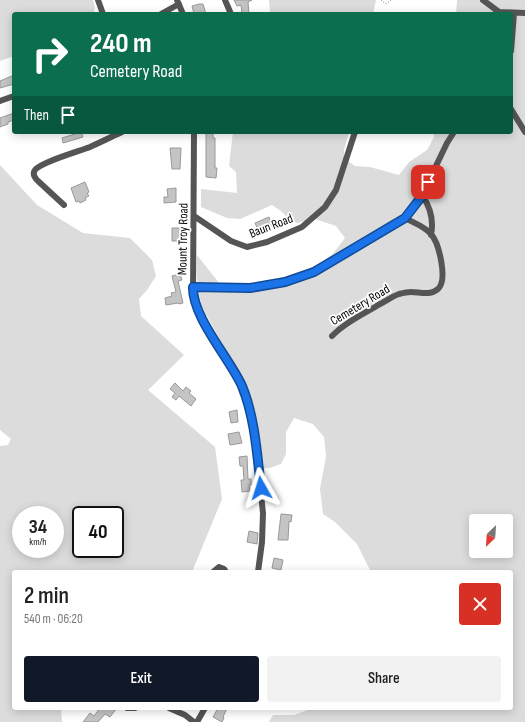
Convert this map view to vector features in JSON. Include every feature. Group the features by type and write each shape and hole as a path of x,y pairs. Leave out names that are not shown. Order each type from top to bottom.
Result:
{"street":[{"path":"98,0 102,12"},
{"path":"225,0 230,12"},
{"path":"483,0 496,12"},
{"path":"164,12 178,2 182,12"},
{"path":"513,26 514,13 525,13"},
{"path":"0,101 12,97"},
{"path":"513,112 525,132"},
{"path":"64,204 38,181 34,173 36,169 118,134"},
{"name":"Mount Troy Road","path":"194,134 193,295 199,311 217,345 241,384 253,420 263,513 262,542 258,570"},
{"name":"Baun Road","path":"194,216 231,240 247,247 267,242 302,226 325,207 336,190 354,134"},
{"path":"193,287 250,288 285,282 314,272 405,218 422,196 453,134"},
{"name":"Cemetery Road","path":"422,196 427,202 433,222 431,235"},
{"name":"Cemetery Road","path":"332,336 340,328 398,294 411,292 420,294 428,293 438,289 444,277 437,245 431,235 420,225 405,218"},
{"path":"214,570 219,567 225,570"},
{"path":"174,710 196,722 204,710"}],"path":[{"path":"381,0 386,4 391,0"}],"shaded area":[{"path":"0,0 93,0 95,8 94,12 12,12 12,57 0,61"},
{"path":"269,0 376,0 373,12 270,12"},
{"path":"457,0 525,0 525,722 269,722 273,715 294,715 308,710 513,710 513,570 370,570 357,544 335,522 323,514 320,489 326,456 324,437 313,424 294,418 286,432 286,454 281,464 270,468 264,468 254,410 246,387 203,309 199,296 197,282 197,255 220,284 241,285 285,279 321,263 332,255 345,238 336,226 315,219 297,223 290,220 272,205 240,219 227,218 201,207 201,189 237,193 236,172 229,166 233,134 348,134 344,150 344,158 355,166 370,167 399,175 409,162 427,150 434,137 433,134 513,134 513,12 456,12"},
{"path":"0,165 37,205 83,233 130,238 152,260 156,276 139,299 141,316 184,355 148,390 215,447 222,499 193,570 12,570 12,710 61,710 62,722 0,722 0,446 8,445 11,439 0,430"}],"building":[{"path":"234,0 252,0 248,2 249,12 242,12 241,5 237,6"},
{"path":"203,4 205,12 194,12 192,6"},
{"path":"12,76 12,85 0,88 0,81"},
{"path":"12,114 12,121 0,127 0,118"},
{"path":"75,134 82,134 83,137 63,143 62,138"},
{"path":"206,134 213,134 213,138 215,138 215,168 217,168 216,178 206,177"},
{"path":"170,148 181,148 180,169 172,169"},
{"path":"85,182 89,196 85,198 86,200 80,203 79,201 76,202 71,188"},
{"path":"176,188 176,202 164,203 164,197 168,197 167,189"},
{"path":"269,217 272,226 259,232 255,223"},
{"path":"172,228 180,228 180,241 172,241"},
{"path":"180,274 182,280 178,281 183,303 166,305 165,298 172,296 171,293 176,292 172,276"},
{"path":"175,383 183,391 186,387 191,391 189,393 196,399 191,406 179,396 176,400 172,397 175,393 170,389"},
{"path":"237,410 238,422 231,423 229,412"},
{"path":"239,432 242,443 230,445 228,434"},
{"path":"247,456 248,479 251,479 251,485 249,485 250,491 242,492 241,480 244,480 243,466 240,466 239,457"},
{"path":"281,514 292,515 291,522 289,521 288,540 278,540"},
{"path":"249,531 258,533 257,544 247,542"},
{"path":"274,558 283,560 281,570 272,568"},
{"path":"98,710 115,710 110,717 105,714 98,722 83,722 90,713 94,716"},
{"path":"217,710 226,710 222,722 213,717"}],"route":[{"path":"261,488 253,420 247,400 241,384 204,322 193,295 193,287 250,288 285,282 314,272 405,218 422,196 428,182"}]}
